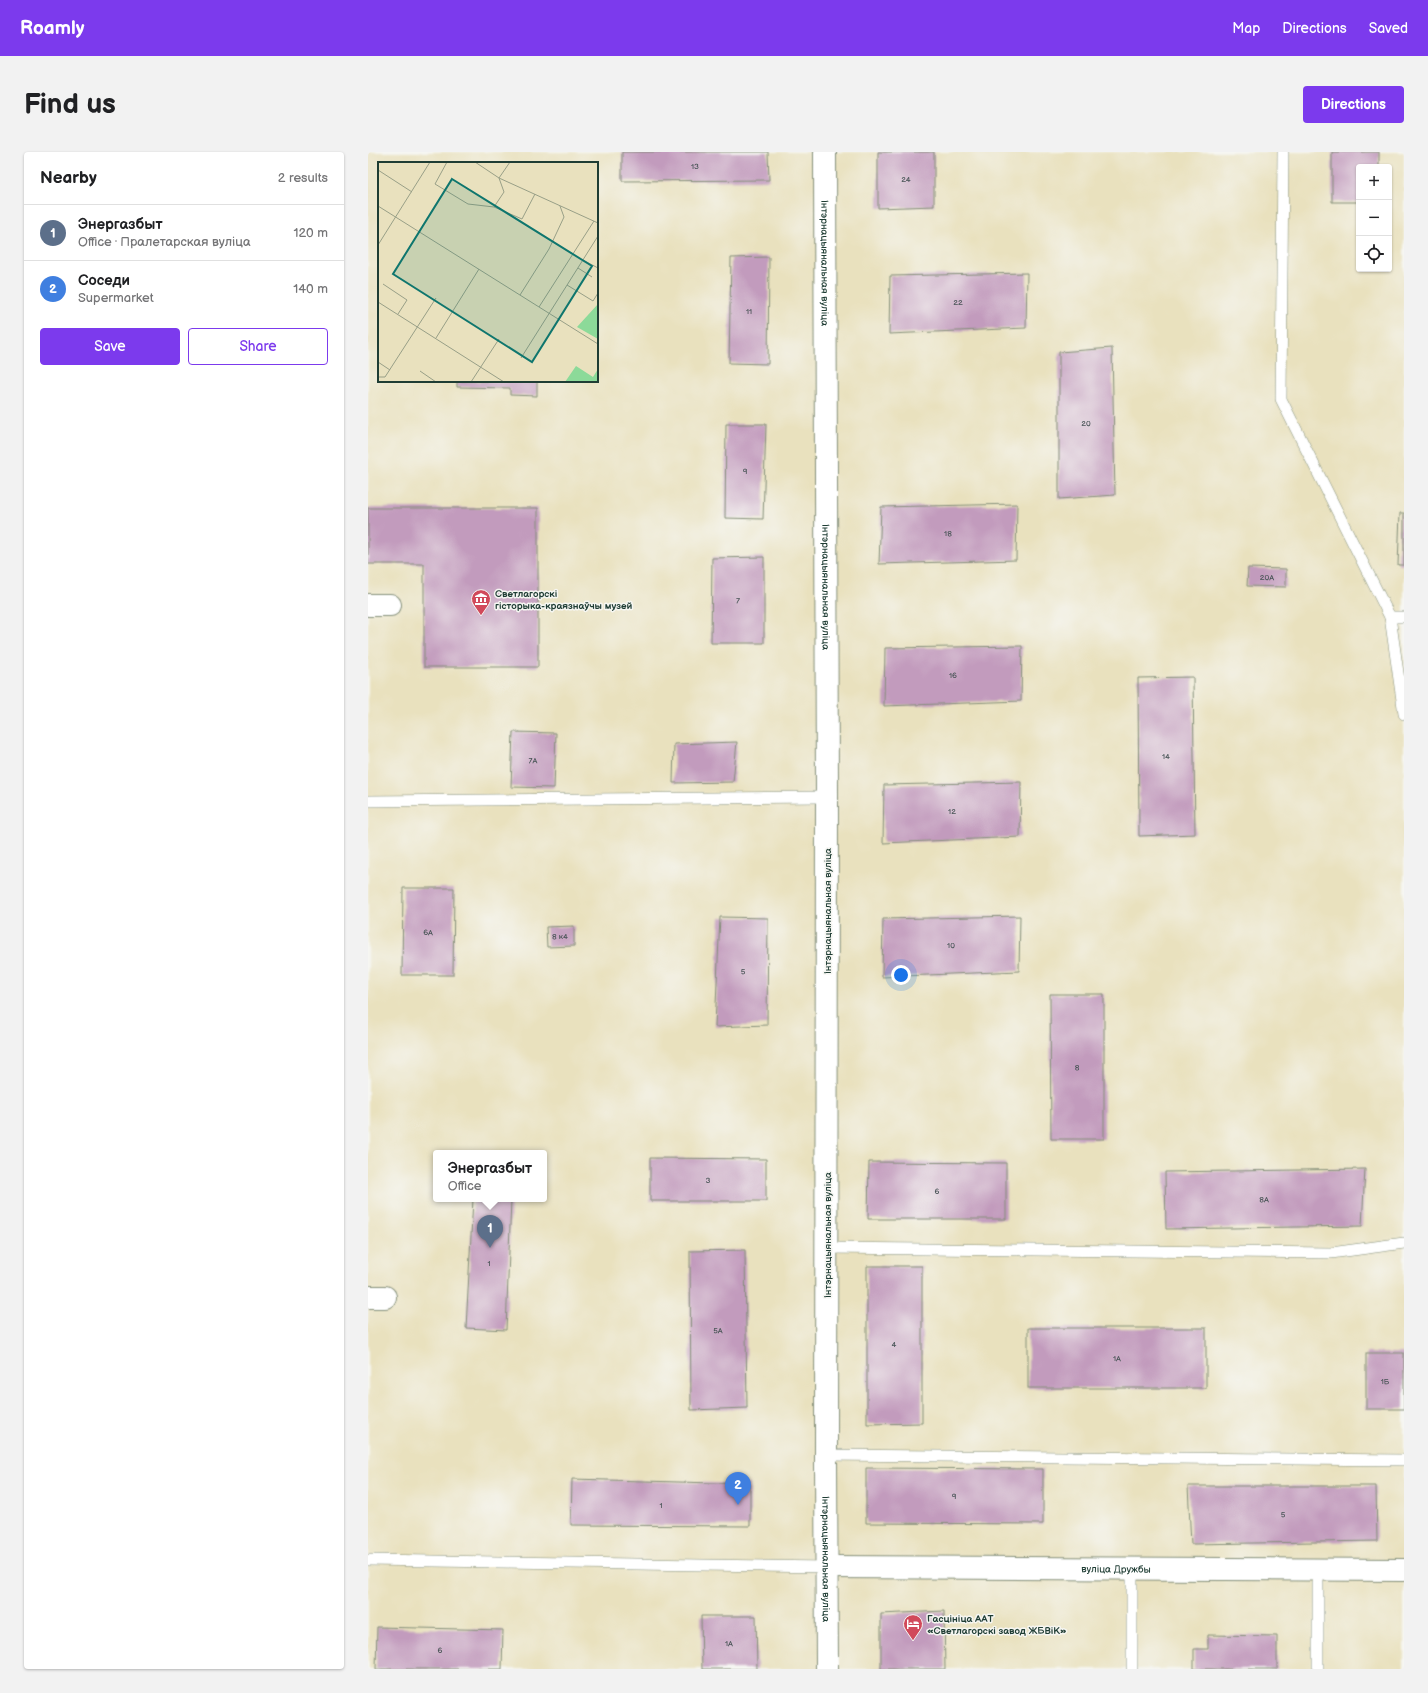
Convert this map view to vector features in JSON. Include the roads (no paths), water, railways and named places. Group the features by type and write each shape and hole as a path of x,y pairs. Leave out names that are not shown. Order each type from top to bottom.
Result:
{"street":[{"name":"Інтэрнацыянальная вуліца","path":"825,152 827,1669"},
{"path":"368,605 390,605"},
{"name":"вуліца Дружбы","path":"827,1568 1404,1570"}],"lane":[{"path":"1283,152 1281,399 1390,617 1404,714"},
{"path":"1390,617 1404,617"},
{"path":"368,801 827,797"},
{"path":"827,1248 1331,1253 1404,1243"},
{"path":"826,1455 1404,1460"},
{"path":"368,1560 827,1568"},
{"path":"1132,1569 1132,1669"},
{"path":"1318,1570 1318,1669"}],"place":[{"name":"Светлагорскі гісторыка-краязнаўчы музей","path":"481,616"},
{"name":"Энергазбыт","path":"490,1248"},
{"name":"Соседи","path":"738,1505"},
{"name":"Гасцініца ААТ «Светлагорскі завод ЖБВіК»","path":"913,1641"}]}
